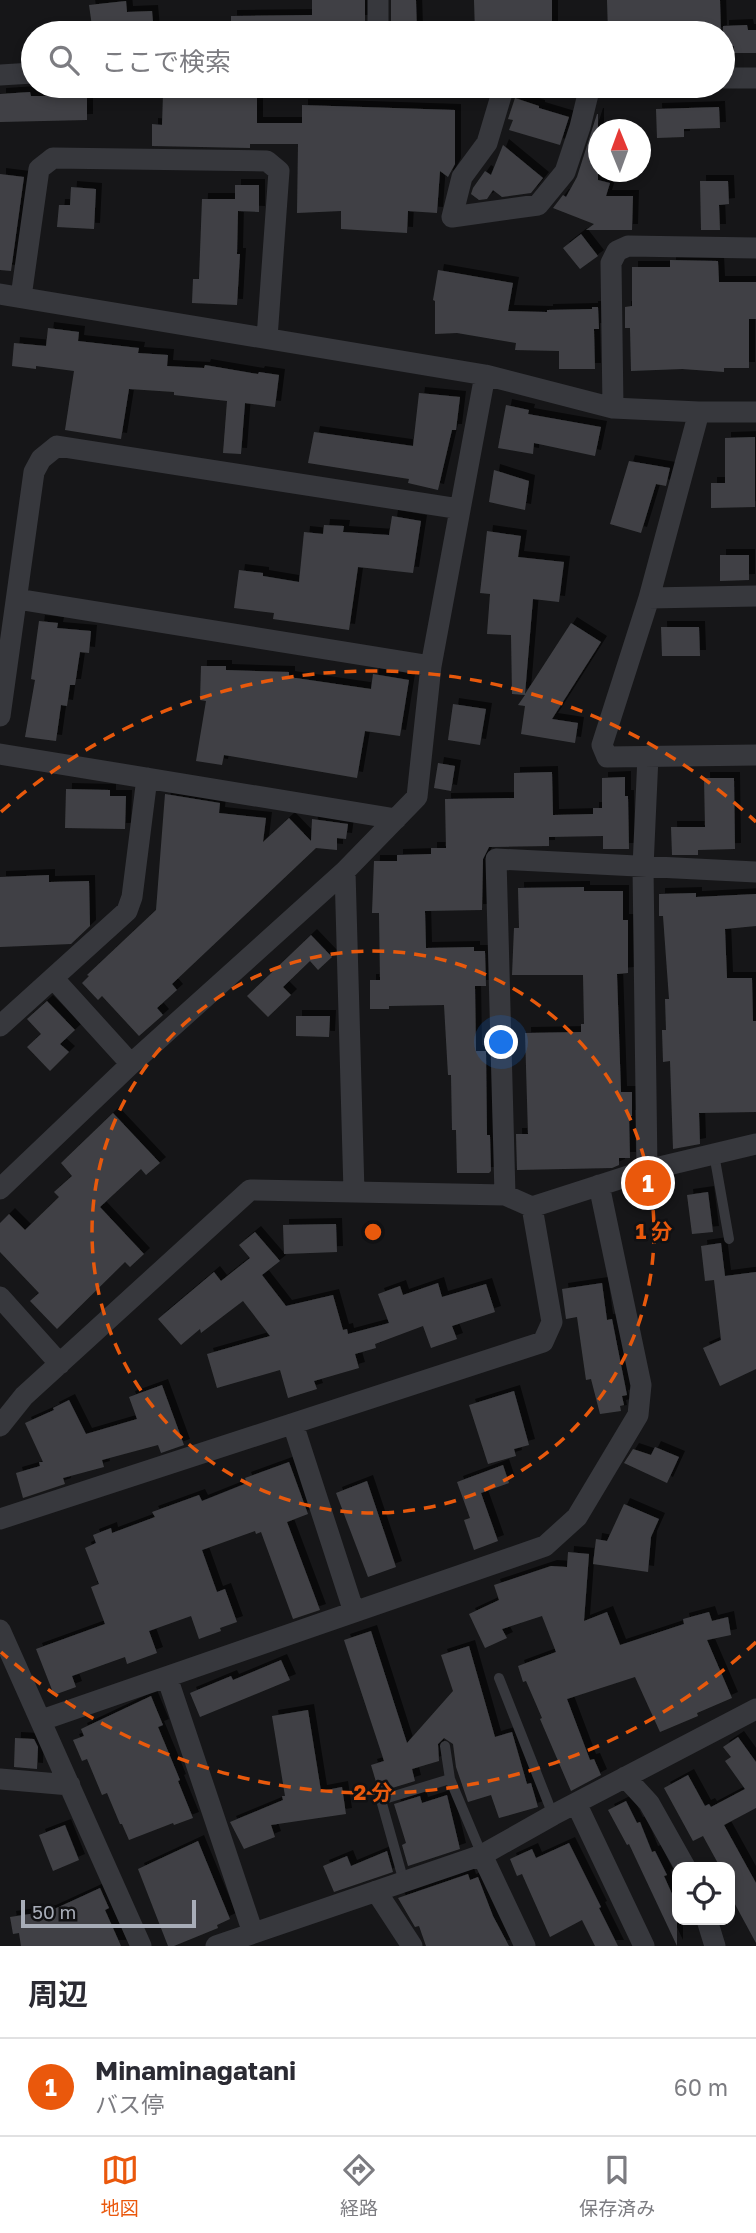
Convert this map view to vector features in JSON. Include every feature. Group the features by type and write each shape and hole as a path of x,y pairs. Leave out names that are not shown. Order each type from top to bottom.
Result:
{"street":[{"path":"378,0 378,21"},
{"path":"0,75 21,74"},
{"path":"735,78 756,78"},
{"path":"500,98 486,143 462,177 452,217 538,205 565,172 587,98"},
{"path":"267,338 279,170 267,161 53,158 39,169 10,296 485,375 613,408 756,412"},
{"path":"613,408 611,263 617,251 628,246 756,248"},
{"path":"0,1189 131,1064 345,871 417,797 431,666 485,375"},
{"path":"699,412 649,598 602,745 607,757 756,755"},
{"path":"0,716 34,472 41,459 57,446 460,509"},
{"path":"649,598 756,596"},
{"path":"17,599 431,666"},
{"path":"0,754 396,819"},
{"path":"647,1170 643,867 648,756"},
{"path":"0,1026 127,911 132,897 147,778"},
{"path":"505,1195 496,859 756,872"},
{"path":"345,871 354,1192"},
{"path":"53,978 131,1064"},
{"path":"0,1426 24,1396 250,1190 505,1195 532,1207 647,1170 756,1144"},
{"path":"42,1720 545,1546 577,1517 638,1415 641,1385 599,1185"},
{"path":"0,1519 543,1342 552,1322 532,1207"},
{"path":"0,1297 60,1364"},
{"path":"293,1424 354,1612"},
{"path":"0,1630 141,1946"},
{"path":"167,1676 253,1933"},
{"path":"216,1946 482,1855 756,1709"},
{"path":"625,1777 649,1803 682,1862"},
{"path":"0,1779 70,1785"},
{"path":"576,1803 644,1946"},
{"path":"482,1855 525,1946"},
{"path":"376,1891 412,1946"},
{"path":"709,1925 715,1946"}],"lane":[{"path":"714,1154 729,1239"},
{"path":"499,1678 554,1815"},
{"path":"445,1746 450,1779 482,1855"},
{"path":"404,1882 381,1800 450,1779"}],"building":[{"path":"312,0 365,0 365,21 231,21 231,16 312,15"},
{"path":"391,0 416,0 417,21 391,21"},
{"path":"474,0 552,0 552,21 475,21"},
{"path":"607,0 720,0 721,21 608,21"},
{"path":"126,1 127,12 152,11 153,21 91,21 89,5"},
{"path":"747,25 748,30 756,30 756,53 735,53 735,26"},
{"path":"21,93 21,98 87,98 87,120 0,122 0,94"},
{"path":"163,98 257,98 257,123 302,123 302,105 455,110 455,164 448,177 440,171 437,213 408,211 407,233 341,229 341,211 297,213 298,144 250,144 250,148 152,146 152,124 162,125"},
{"path":"515,98 569,117 560,145 509,130 513,120 508,119"},
{"path":"719,107 720,128 684,129 684,137 657,138 656,109"},
{"path":"588,142 588,182 610,183 606,196 633,196 632,230 586,230 594,224 553,208 563,195 566,197 577,177"},
{"path":"503,145 543,178 531,193 502,197 493,190 487,199 479,200 471,194 473,188 485,171 491,175"},
{"path":"0,174 24,177 11,271 0,270"},
{"path":"700,181 728,181 729,204 719,205 720,230 701,230"},
{"path":"235,185 259,185 259,212 238,211 237,254 240,254 237,305 192,303 193,279 199,279 202,199 235,199"},
{"path":"71,187 96,189 94,229 57,227 59,205 70,205"},
{"path":"581,234 598,256 580,269 563,248"},
{"path":"670,260 718,261 719,282 756,282 756,319 749,319 749,368 724,368 724,372 682,369 631,371 630,328 625,328 625,307 632,306 632,267 670,267"},
{"path":"438,270 513,283 508,311 547,312 598,307 599,329 594,329 595,369 559,369 559,351 515,350 516,343 457,333 435,334 433,300"},
{"path":"48,328 79,332 78,341 139,348 138,353 168,355 167,366 204,368 205,365 279,375 275,407 245,403 241,454 223,453 227,401 174,395 174,392 129,389 121,439 65,430 74,371 12,366 14,343 46,346"},
{"path":"419,393 460,397 456,430 452,430 438,490 408,483 409,479 308,463 314,432 413,446"},
{"path":"506,405 529,410 528,414 601,427 595,456 534,443 533,454 498,448"},
{"path":"755,437 755,507 711,508 711,483 725,483 725,438"},
{"path":"629,461 670,468 666,486 656,484 641,533 610,524"},
{"path":"494,470 529,481 525,510 489,502"},
{"path":"392,516 421,521 413,573 358,567 349,630 273,619 274,613 234,608 239,570 299,582 304,532 323,534 324,525 344,526 343,532 389,535"},
{"path":"487,531 521,536 518,557 564,562 559,602 533,599 525,694 571,623 601,642 552,719 578,723 575,743 521,734 525,706 518,705 525,695 512,694 511,635 487,634 490,594 480,593"},
{"path":"720,555 749,555 749,580 720,581"},
{"path":"39,621 58,623 57,628 91,631 89,653 80,652 75,685 70,685 67,706 61,705 56,741 25,737 35,680 31,679"},
{"path":"661,627 699,627 700,656 662,656"},
{"path":"201,666 226,666 226,670 289,672 289,677 371,689 373,674 409,680 400,736 365,731 357,778 224,755 222,765 196,761 206,701 200,700"},
{"path":"453,704 486,709 480,745 448,740"},
{"path":"438,763 455,766 451,791 434,788"},
{"path":"552,772 553,815 593,814 593,808 602,808 602,778 625,777 629,849 603,849 603,836 549,837 549,846 489,847 483,859 482,910 425,911 426,948 474,947 474,951 485,951 486,986 475,986 476,1051 486,1051 487,1135 490,1135 491,1171 457,1173 456,1130 452,1130 451,1075 448,1075 444,1005 370,1009 370,980 380,980 379,913 372,913 374,861 397,861 397,855 431,854 431,848 446,848 445,799 514,798 514,773"},
{"path":"704,778 734,778 735,849 698,850 698,855 672,855 671,827 705,827"},
{"path":"66,789 110,790 110,796 126,796 125,829 65,828"},
{"path":"165,794 220,803 219,813 266,818 263,842 289,818 311,841 312,819 348,824 346,839 337,838 337,850 316,848 172,984 177,990 157,1008 163,1015 139,1036 102,996 98,1000 82,983 89,976 87,975 156,910"},
{"path":"49,875 49,882 89,881 90,926 71,944 0,947 0,877"},
{"path":"584,887 584,891 623,891 623,920 628,920 628,973 617,974 621,1092 632,1092 632,1116 629,1116 630,1158 619,1158 619,1165 612,1168 517,1170 516,1134 528,1134 525,1033 581,1032 581,1024 584,1024 583,975 512,975 514,928 519,928 518,888"},
{"path":"696,893 696,897 756,894 756,926 725,929 727,978 752,978 753,1021 756,1021 756,1112 699,1113 700,1144 673,1149 670,1061 663,1062 662,1030 666,1030 665,999 669,999 659,894"},
{"path":"311,935 332,957 318,970 310,961 283,987 291,995 268,1017 247,996"},
{"path":"47,1001 75,1030 60,1044 69,1052 50,1071 27,1047 41,1034 27,1019"},
{"path":"296,1016 330,1016 329,1037 296,1036"},
{"path":"113,1113 160,1163 146,1175 141,1169 100,1207 144,1254 130,1267 125,1262 57,1329 30,1301 39,1293 0,1252 0,1223 9,1214 25,1230 59,1197 54,1192 72,1176 61,1163"},
{"path":"708,1192 713,1232 692,1234 687,1195"},
{"path":"336,1224 337,1252 284,1254 283,1225"},
{"path":"255,1232 280,1261 262,1275 286,1306 333,1295 343,1330 347,1329 348,1334 389,1323 378,1294 400,1286 403,1295 438,1283 442,1297 486,1284 495,1312 452,1326 457,1339 431,1348 423,1326 375,1344 376,1348 355,1354 359,1368 314,1381 317,1389 288,1398 280,1370 217,1388 207,1354 270,1336 243,1301 181,1345 158,1319 214,1272 221,1281 250,1258 239,1245"},
{"path":"721,1243 725,1276 756,1272 756,1369 720,1386 703,1348 721,1340 714,1280 705,1281 701,1246"},
{"path":"602,1283 607,1320 612,1319 627,1395 622,1396 624,1405 620,1406 621,1411 600,1414 591,1379 586,1380 577,1317 566,1319 562,1289"},
{"path":"162,1385 184,1445 161,1453 158,1445 102,1460 104,1467 63,1478 65,1484 23,1498 16,1473 40,1466 39,1462 43,1462 25,1423 69,1400 86,1434 137,1419 129,1397"},
{"path":"514,1391 529,1445 514,1449 516,1456 488,1464 469,1405"},
{"path":"655,1447 679,1457 667,1483 624,1463 633,1449 651,1455"},
{"path":"289,1462 308,1514 287,1522 320,1610 293,1619 261,1532 256,1534 255,1531 202,1550 217,1592 225,1589 237,1622 199,1639 191,1616 149,1631 157,1653 127,1664 125,1657 72,1676 76,1687 54,1695 36,1649 105,1624 91,1587 99,1584 85,1548 96,1543 93,1535 111,1528 112,1533 155,1517 152,1512 199,1495 202,1501 247,1483 245,1478"},
{"path":"503,1465 509,1483 481,1493 498,1541 474,1550 464,1520 470,1518 457,1482"},
{"path":"367,1481 396,1567 368,1577 336,1493"},
{"path":"624,1504 659,1519 651,1537 648,1572 593,1564 596,1539 607,1541"},
{"path":"568,1552 589,1554 584,1621 607,1612 620,1645 684,1624 683,1619 709,1612 712,1621 728,1617 731,1635 707,1640 732,1698 660,1732 635,1677 567,1699 590,1760 594,1759 601,1775 571,1791 518,1666 556,1652 542,1616 502,1629 507,1638 485,1648 469,1614 499,1600 494,1585 551,1566 567,1567"},
{"path":"371,1631 407,1743 453,1691 441,1655 469,1646 495,1737 512,1732 527,1784 531,1783 538,1807 499,1818 491,1795 468,1802 456,1767 453,1744 444,1738 438,1744 439,1761 412,1769 415,1781 379,1792 371,1765 384,1761 344,1640"},
{"path":"281,1660 290,1680 200,1717 190,1693 231,1676 233,1680"},
{"path":"151,1696 163,1725 158,1727 193,1818 129,1840 107,1793 102,1795 87,1759 82,1761 73,1740 84,1736 81,1729"},
{"path":"308,1710 321,1791 342,1787 346,1814 271,1825 275,1837 244,1849 230,1822 283,1800 282,1796 285,1796 272,1716"},
{"path":"738,1737 756,1762 756,1808 724,1825 756,1883 756,1943 735,1904 735,1862 717,1862 703,1836 693,1841 664,1788 688,1775 705,1806 709,1804 711,1807 745,1789 725,1761 731,1757 723,1747"},
{"path":"15,1738 34,1739 38,1747 37,1769 14,1767"},
{"path":"447,1795 460,1849 408,1866 402,1845 406,1843 394,1804 420,1796 422,1803"},
{"path":"626,1801 637,1823 640,1822 652,1852 655,1851 667,1875 664,1876 672,1894 672,1925 677,1925 677,1946 629,1844 627,1845 608,1810"},
{"path":"65,1825 79,1860 53,1871 39,1835"},
{"path":"198,1841 230,1919 217,1925 218,1928 168,1946 138,1869"},
{"path":"569,1843 618,1946 595,1946 582,1920 550,1937 522,1874 517,1876 510,1859 532,1849 536,1858"},
{"path":"387,1851 393,1872 334,1892 323,1866 347,1856 351,1866"},
{"path":"468,1874 470,1880 478,1877 493,1916 509,1946 426,1946 419,1926 415,1927 398,1898"},
{"path":"100,1888 109,1908 105,1910 121,1946 21,1946 19,1933 13,1934 10,1917 50,1911"}],"place":[{"name":"Minaminagatani","path":"648,1183"}]}
